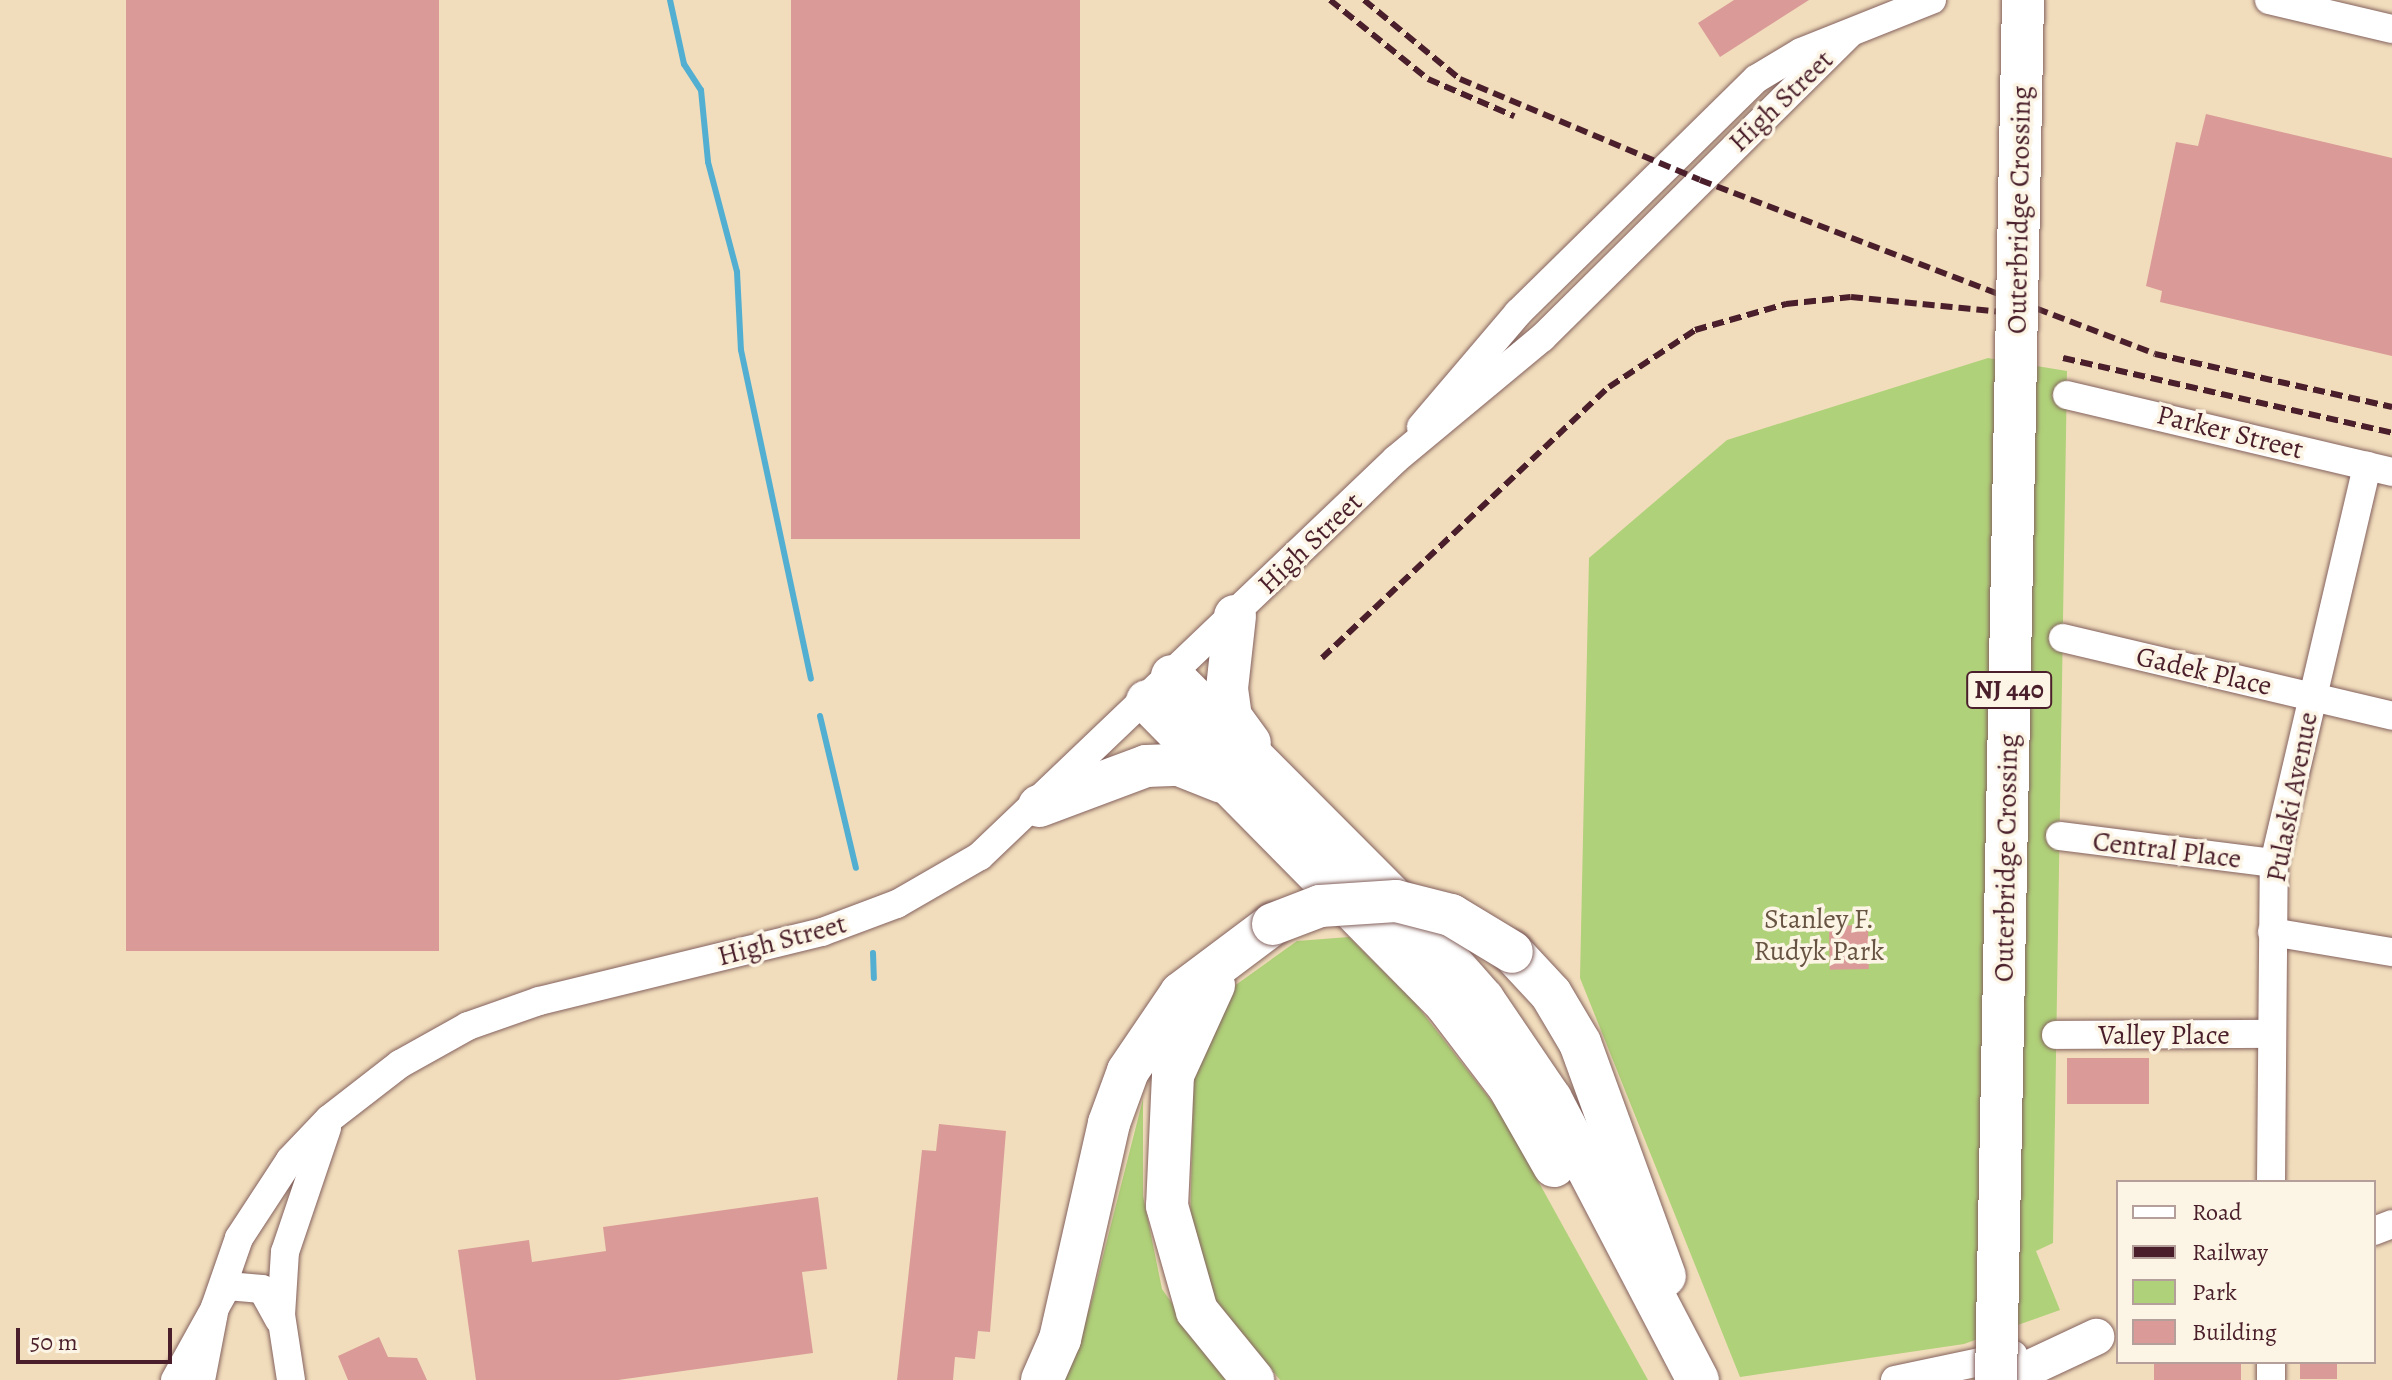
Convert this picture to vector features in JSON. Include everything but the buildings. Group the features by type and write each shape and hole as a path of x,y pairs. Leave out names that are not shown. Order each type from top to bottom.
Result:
{"highway":[{"name":"Outerbridge Crossing","path":"1996,1380 2023,0"},
{"name":"Outerbridge Crossing","path":"2021,1380 2047,0"},
{"path":"1235,616 1231,717 1250,780"},
{"path":"1160,688 1250,780 1477,1043 1646,1288"},
{"path":"1039,806 1110,775 1162,764 1250,780"},
{"path":"1042,1380 1060,1339 1109,1123 1128,1071 1181,993 1273,924 1320,906 1396,901 1451,915 1512,952 1556,1002 1588,1060 1646,1288 1686,1378"},
{"path":"1245,1373 1197,1311 1177,1262 1165,1184 1166,1119 1195,1015 1230,965 1273,924"}],"main road":[{"path":"2004,1380 2107,1333"}],"street":[{"name":"High Street","path":"201,1380 219,1292 258,1204 329,1119 416,1054 486,1019 793,940 897,904 980,856 1039,806 1396,459 1542,338 1848,35 1932,0"},
{"path":"2269,0 2392,29"},
{"name":"Parker Street","path":"2067,395 2380,469"},
{"name":"Pulaski Avenue","path":"2271,1180 2274,863 2311,697 2380,469"},
{"name":"Gadek Place","path":"2063,638 2392,716"},
{"name":"Central Place","path":"2060,836 2274,863"},
{"path":"2272,932 2392,952"},
{"name":"Valley Place","path":"2056,1035 2272,1034"},
{"path":"282,1332 289,1231 329,1119"},
{"path":"175,1380 219,1292 244,1283 262,1289 282,1332 291,1380"},
{"path":"1895,1380 2107,1333"}],"green space":[{"name":"Stanley F. Rudyk Park","path":"1988,358 2067,371 2053,1243 2036,1251 2060,1310 1964,1344 1740,1377 1580,978 1589,558 1727,440"},
{"path":"1349,937 1415,1003 1500,1112 1648,1380 1280,1380 1213,1297 1190,1228 1194,1063 1230,989 1297,941"},
{"path":"1143,1099 1143,1196 1162,1289 1226,1380 1059,1380 1090,1307"}],"waterway":[{"path":"670,0 684,64 701,90 708,162 737,272 741,350 811,679"},
{"path":"820,716 856,868"},
{"path":"873,953 874,978"}],"railway":[{"path":"1330,0 1428,79 1514,116"},
{"path":"1364,0 1460,79 1700,180 2155,354 2392,407"},
{"path":"1322,658 1609,387 1695,330 1786,304 1851,297 2022,314"},
{"path":"2063,358 2392,433"}]}
